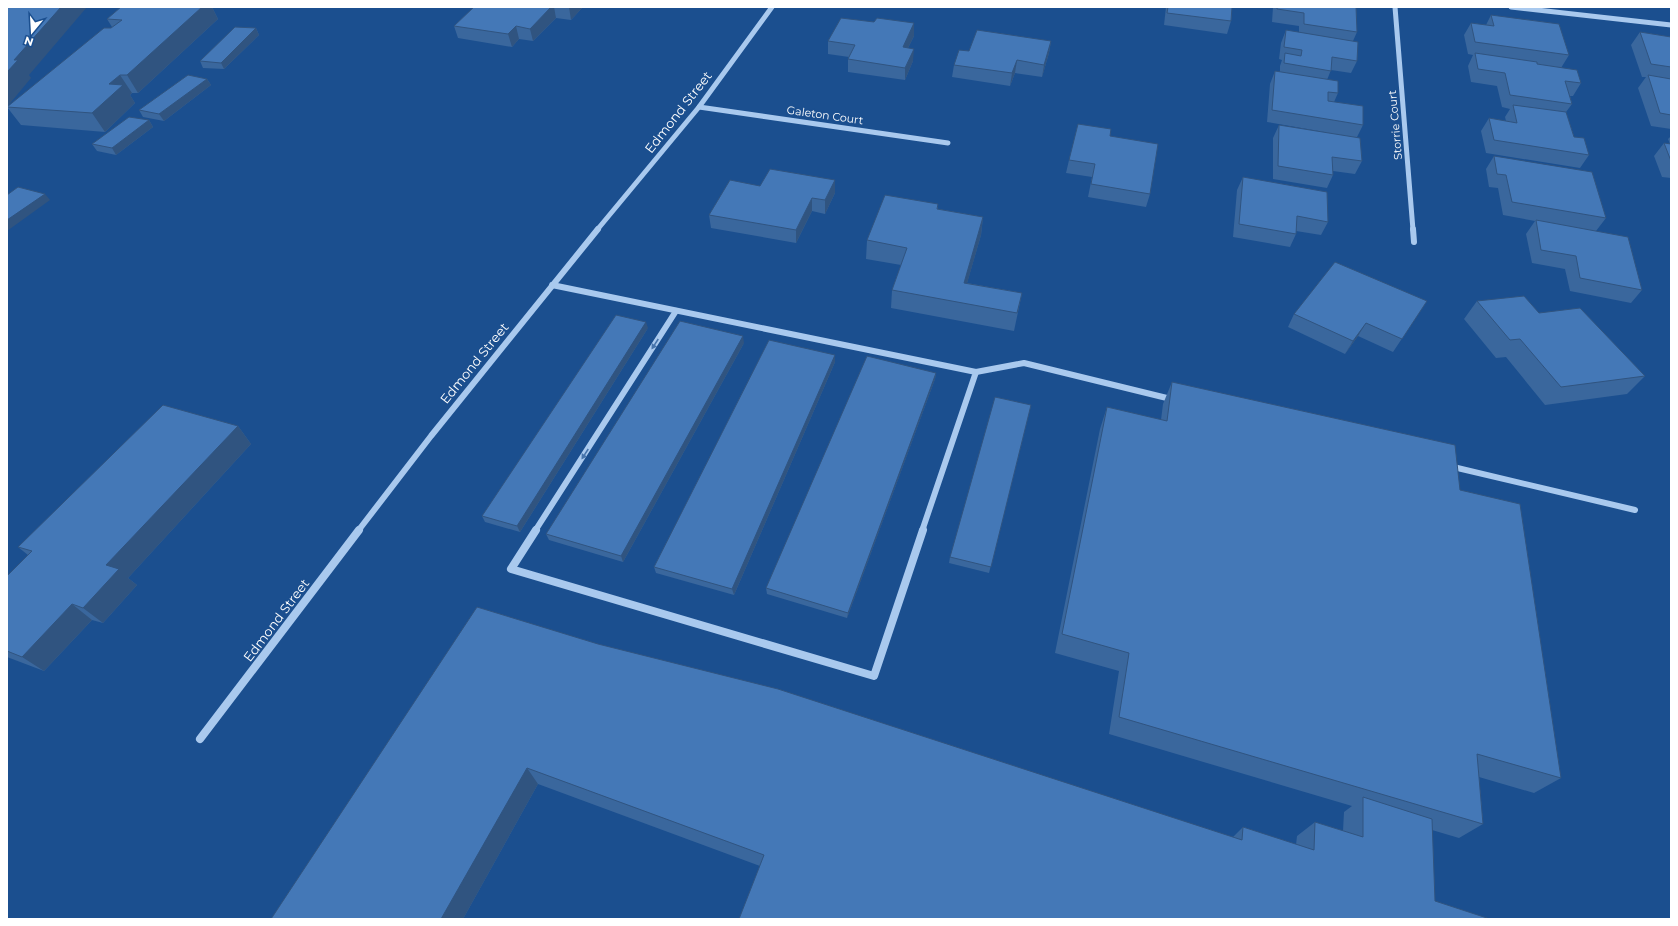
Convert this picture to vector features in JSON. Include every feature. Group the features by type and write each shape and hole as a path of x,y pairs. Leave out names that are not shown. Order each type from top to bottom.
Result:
{"street":[{"name":"Edmond Street","path":"200,739 431,436 552,285 699,107 772,7"},
{"name":"Storrie Court","path":"1395,7 1414,242"},
{"path":"1511,7 1671,25"},
{"name":"Galeton Court","path":"699,107 948,143"},
{"path":"552,285 976,372 1024,364 1179,401"},
{"path":"676,311 511,569 874,676 976,372"},
{"path":"1442,464 1635,510"}],"building":[{"path":"7,7 61,7 14,60 18,60 7,72"},
{"path":"121,7 202,7 127,75 120,75 109,84 123,85 92,113 7,107 104,28 111,28 122,20 107,19"},
{"path":"474,7 551,7 530,29 516,26 508,34 454,26"},
{"path":"1168,7 1232,7 1231,21 1167,13"},
{"path":"1277,7 1356,7 1357,32 1304,24 1304,13 1277,9"},
{"path":"1491,15 1559,24 1569,55 1475,42 1471,23 1494,26"},
{"path":"841,18 874,22 877,18 914,23 903,47 914,49 905,68 848,59 855,45 828,41"},
{"path":"235,27 256,28 221,63 200,61"},
{"path":"977,30 1051,41 1044,65 1017,60 1012,73 954,65 959,50 969,51"},
{"path":"1286,30 1358,42 1357,61 1332,57 1331,71 1284,63 1285,53 1301,56 1302,50 1284,47"},
{"path":"1640,32 1671,37 1671,67 1651,64"},
{"path":"1475,53 1537,62 1537,64 1577,70 1581,83 1565,81 1572,104 1510,95 1505,73 1478,69"},
{"path":"1275,71 1338,81 1338,93 1328,92 1328,101 1363,106 1363,125 1272,110"},
{"path":"188,75 207,79 159,114 139,110"},
{"path":"1648,75 1671,79 1671,115 1660,113"},
{"path":"1513,105 1566,112 1574,137 1584,138 1589,155 1494,140 1489,118 1517,123"},
{"path":"129,117 149,120 112,148 92,144"},
{"path":"1078,124 1111,129 1110,136 1158,144 1150,194 1091,184 1095,164 1069,160"},
{"path":"1279,125 1360,138 1362,161 1332,157 1333,175 1278,166"},
{"path":"1664,143 1671,144 1671,161"},
{"path":"1494,156 1592,172 1606,218 1512,202 1506,175 1497,174"},
{"path":"770,169 835,180 825,200 812,198 796,230 709,215 730,180 760,186"},
{"path":"1243,177 1327,192 1328,222 1297,216 1296,234 1239,224"},
{"path":"18,187 45,194 7,220 7,195"},
{"path":"885,195 938,204 937,209 983,217 964,283 1022,293 1017,313 892,290 907,248 867,240"},
{"path":"1536,220 1628,237 1642,290 1580,278 1576,256 1541,250"},
{"path":"1335,262 1427,301 1402,339 1366,323 1353,341 1294,314"},
{"path":"1524,296 1539,313 1580,308 1645,376 1561,387 1520,339 1510,340 1477,301"},
{"path":"616,315 646,322 517,526 482,516"},
{"path":"680,321 743,336 621,556 546,534"},
{"path":"769,340 835,355 732,589 654,567"},
{"path":"867,356 936,373 848,613 766,588"},
{"path":"1172,382 1455,445 1460,490 1520,504 1561,778 1477,754 1483,824 1119,717 1129,653 1062,634 1107,407 1167,421"},
{"path":"995,397 1031,405 991,567 950,557"},
{"path":"163,405 238,426 106,565 119,569 83,608 72,604 22,657 7,651 7,576 32,551 18,547"},
{"path":"477,607 598,644 778,689 1242,840 1243,827 1314,850 1315,822 1363,837 1363,797 1432,819 1435,901 1490,919 739,919 764,855 527,768 441,919 271,919"}]}
